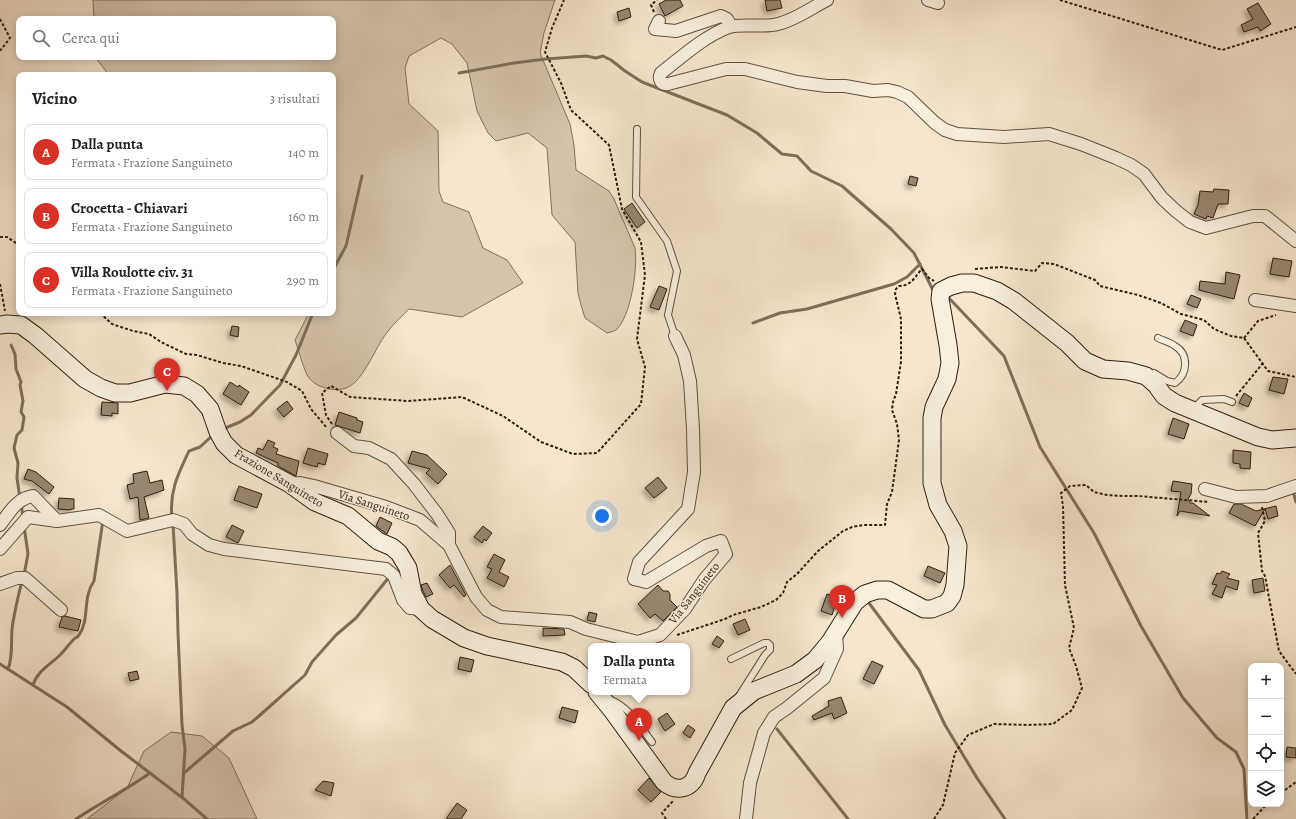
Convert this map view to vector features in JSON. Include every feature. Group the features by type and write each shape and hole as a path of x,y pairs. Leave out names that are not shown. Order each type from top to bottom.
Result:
{"street":[{"path":"827,0 791,19 778,24 767,26 731,26 706,38 663,72 660,77 662,83 668,84 726,69 745,69 797,82 827,86 845,86 873,91 888,90 897,92 908,97 935,123 945,130 957,134 1004,137 1049,134 1081,144 1116,158 1131,165 1144,174 1162,198 1190,222 1206,228 1253,216 1265,216 1296,241"},
{"path":"659,21 655,29 676,31 721,16 727,19 731,26"},
{"path":"600,696 664,782 674,788 680,789 686,787 695,779 733,708 754,691 796,674 815,660 830,642 855,602 865,594 877,590 888,590 924,609 932,609 947,603 952,596 956,579 958,546 953,531 938,505 932,483 933,413 934,407 947,379 950,363 940,299 941,291 950,286 962,283 974,283 997,291 1014,301 1067,343 1085,361 1103,369 1130,372 1146,376 1156,385 1164,396 1175,403 1258,437 1272,440 1296,438"},
{"path":"1255,300 1296,306"},
{"name":"Frazione Sanguineto","path":"4,324 21,325 36,336 85,379 115,393 130,393 165,384 184,386 197,394 210,409 218,432 224,443 236,455 290,484 314,502 348,516 369,535 400,553 408,568 413,594 421,609 444,628 464,638 488,646 562,662 574,668 588,681"},
{"name":"Via Sanguineto","path":"333,432 354,446 369,448 391,459 414,484 437,514 449,533 450,545 476,597 487,610 501,617 570,622 586,628 638,642 660,635 686,608 704,580 726,554 721,541 706,546 646,582 634,579 639,562 688,509 694,472 690,381 684,354 675,336"},
{"name":"Via Sanguineto","path":"290,484 300,483 386,507 420,520 450,545"},
{"path":"1205,489 1236,497 1267,496 1296,486"},
{"path":"0,525 12,509 25,497 33,496 57,521"},
{"path":"0,549 28,517 57,521 99,515 127,531 173,520 184,524 192,534 209,545 224,549 386,569 394,576 406,604 410,608 421,609"},
{"path":"0,584 17,578 24,578 61,610"},
{"path":"746,819 750,783 764,733 774,717 824,678 837,649 836,633"}],"lane":[{"path":"637,129 636,197 667,241 677,271 668,315 675,336"},
{"path":"1130,372 1142,368 1167,381 1175,383 1184,375 1185,360 1181,350 1158,338"},
{"path":"1192,410 1202,400 1224,399 1231,402"},
{"path":"731,659 764,643 768,643 770,645 770,650 765,655 739,694 740,701"},
{"path":"600,696 616,702 628,710 652,742"}],"path":[{"path":"333,432 326,415 322,393 331,386 350,397 408,401 462,397 503,416 541,442 573,454 598,453 641,404 645,367 637,339 645,275 641,242 622,209 610,145 571,110 562,83 546,52 552,28 564,0"},
{"path":"1060,0 1222,50 1296,27"},
{"path":"0,19 10,38 0,51"},
{"path":"0,237 7,237 16,243"},
{"path":"0,284 4,324"},
{"path":"1277,314 1258,321 1244,338 1268,371 1296,378"},
{"path":"103,316 112,324 133,331 149,334 160,342 186,354 197,355 222,363 241,366 287,382 302,391 311,408 333,432"},
{"path":"1231,402 1263,363"},
{"path":"934,819 943,805 955,753 968,735 994,724 1053,724 1072,710 1082,688 1076,666 1068,648 1074,628 1065,585 1063,506 1061,493 1070,486 1086,485 1094,492 1107,495 1209,502"},
{"path":"1260,496 1265,521 1258,533 1262,571 1265,576 1279,651 1296,674"},
{"path":"1284,791 1296,782"},
{"path":"666,819 662,813 686,787"},
{"path":"1253,819 1265,807"}],"shaded area":[{"path":"93,0 555,0 544,33 540,53 570,124 574,145 576,170 609,191 614,199 635,248 636,256 632,291 626,314 621,324 613,332 607,333 585,318 578,293 575,242 552,215 547,148 528,133 496,141 488,133 477,111 467,63 452,44 441,38 409,56 405,68 409,104 438,131 439,191 443,202 469,212 483,248 507,260 523,283 462,317 409,309 386,334 365,369 350,386 333,389 315,383 310,380 307,375 295,340 307,316 336,316 336,72 107,72 97,60 336,60 336,16 94,16"},
{"path":"171,732 202,736 229,758 257,819 87,819 127,788 144,751"}],"building":[{"path":"666,0 680,0 683,6 665,16 659,4"},
{"path":"765,0 780,0 782,8 767,11"},
{"path":"1258,3 1271,24 1260,31 1258,27 1244,32 1241,25 1253,19 1247,9"},
{"path":"629,8 631,17 619,21 617,12"},
{"path":"910,176 918,178 916,186 908,184"},
{"path":"1214,189 1229,190 1228,204 1218,204 1213,218 1207,216 1206,219 1194,214 1198,205 1200,191 1213,192"},
{"path":"632,203 645,222 637,228 624,209"},
{"path":"1273,258 1292,261 1289,277 1270,274"},
{"path":"1226,272 1240,275 1234,299 1199,290 1200,281 1225,284"},
{"path":"659,286 667,289 659,310 650,307"},
{"path":"1191,295 1201,299 1197,308 1187,304"},
{"path":"1185,320 1197,325 1193,336 1180,331"},
{"path":"232,326 239,327 238,337 230,335"},
{"path":"1273,377 1288,379 1284,394 1269,390"},
{"path":"230,382 238,387 239,385 249,392 241,405 223,394"},
{"path":"1244,393 1252,398 1248,407 1239,403"},
{"path":"287,401 293,409 284,417 277,409"},
{"path":"102,402 118,403 118,414 112,413 112,416 101,415"},
{"path":"339,412 357,418 357,420 363,422 360,433 335,425"},
{"path":"1173,418 1189,424 1184,439 1168,434"},
{"path":"268,440 275,443 273,447 278,449 276,454 299,461 296,476 278,466 278,463 256,453 258,448 263,450"},
{"path":"308,448 328,454 325,465 318,463 317,467 303,463"},
{"path":"1233,450 1251,452 1250,469 1240,468 1240,464 1233,463"},
{"path":"412,451 427,455 447,474 438,484 426,473 430,469 408,463"},
{"path":"28,469 36,472 54,487 49,494 32,481 24,479"},
{"path":"147,471 150,483 162,480 164,490 144,497 149,518 140,520 138,497 130,499 127,485 134,483 133,474"},
{"path":"658,477 667,488 654,498 645,488"},
{"path":"1173,481 1192,484 1191,494 1188,499 1190,503 1193,503 1210,516 1180,511 1177,516 1181,492 1171,491"},
{"path":"239,486 262,494 257,508 234,500"},
{"path":"59,498 74,499 74,509 58,509"},
{"path":"1234,504 1241,504 1256,511 1276,506 1278,516 1268,519 1265,509 1255,526 1229,513"},
{"path":"380,517 392,523 387,534 376,526"},
{"path":"232,525 244,531 238,543 226,537"},
{"path":"483,526 492,533 486,541 484,539 482,543 474,537"},
{"path":"494,554 505,560 499,572 509,577 504,587 487,578 492,569 487,567"},
{"path":"450,565 466,595 464,597 454,585 450,588 439,575"},
{"path":"928,566 945,573 940,583 924,576"},
{"path":"1222,571 1230,574 1227,578 1239,581 1237,590 1226,586 1222,598 1212,594 1217,585 1212,584 1217,573 1220,574"},
{"path":"1263,578 1265,591 1254,593 1252,580"},
{"path":"427,583 433,594 426,597 421,585"},
{"path":"658,585 663,591 668,591 670,594 670,600 677,607 663,621 655,614 650,618 638,604"},
{"path":"827,594 838,597 832,615 821,611"},
{"path":"589,612 597,614 595,622 587,620"},
{"path":"65,616 81,620 78,631 59,627 62,617"},
{"path":"745,619 750,630 738,635 733,624"},
{"path":"543,628 564,629 565,635 543,636"},
{"path":"717,636 724,641 719,648 712,644"},
{"path":"460,657 474,660 471,672 458,669"},
{"path":"872,661 883,666 874,684 863,679"},
{"path":"137,671 139,679 130,681 128,673"},
{"path":"841,697 847,713 834,719 832,713 814,720 812,716 829,706 828,701"},
{"path":"562,707 578,711 575,723 559,718"},
{"path":"667,713 675,724 665,731 658,719"},
{"path":"688,725 695,730 690,738 683,733"},
{"path":"1287,747 1296,748 1296,758 1286,757"},
{"path":"649,778 661,792 651,802 638,790"},
{"path":"323,781 334,783 331,796 315,790"},
{"path":"457,803 467,810 461,819 446,819"}],"waterway":[{"path":"459,73 546,59 586,56 596,58 603,56 642,82 727,115 757,133 782,154 797,156 811,171 842,186 891,229 914,253 933,290"},
{"path":"336,264 346,246 362,176"},
{"path":"753,323 780,313 807,309 894,284 907,277 920,264"},
{"path":"947,296 1004,356 1040,447 1094,533 1141,626 1183,698 1217,738 1236,752 1244,769 1247,819"},
{"path":"223,429 240,422 251,415 280,385 296,355 312,316"},
{"path":"11,345 15,354 16,369 21,382 20,385 23,401 21,412 24,417 22,430 17,435 14,448 18,463 17,478 20,499"},
{"path":"172,518 171,509 175,483 189,451 200,447 213,435"},
{"path":"1293,491 1296,502"},
{"path":"21,504 23,516"},
{"path":"33,685 41,672 60,655 78,636 82,629 88,594 94,581 103,520"},
{"path":"173,524 182,725 185,749 182,797"},
{"path":"24,526 28,554 24,575"},
{"path":"184,773 233,731 252,722 305,675 312,662 336,635 356,618 390,576"},
{"path":"8,669 10,664 12,629 22,581"},
{"path":"866,599 919,670 945,725 977,778 1005,819"},
{"path":"0,664 67,707 121,751 184,799 207,819"},
{"path":"777,729 848,819"},
{"path":"76,819 150,773"}],"place":[{"name":"Villa Roulotte civ. 31","path":"167,391"},
{"name":"Crocetta - Chiavari","path":"842,618"},
{"name":"Dalla punta","path":"639,741"}]}
